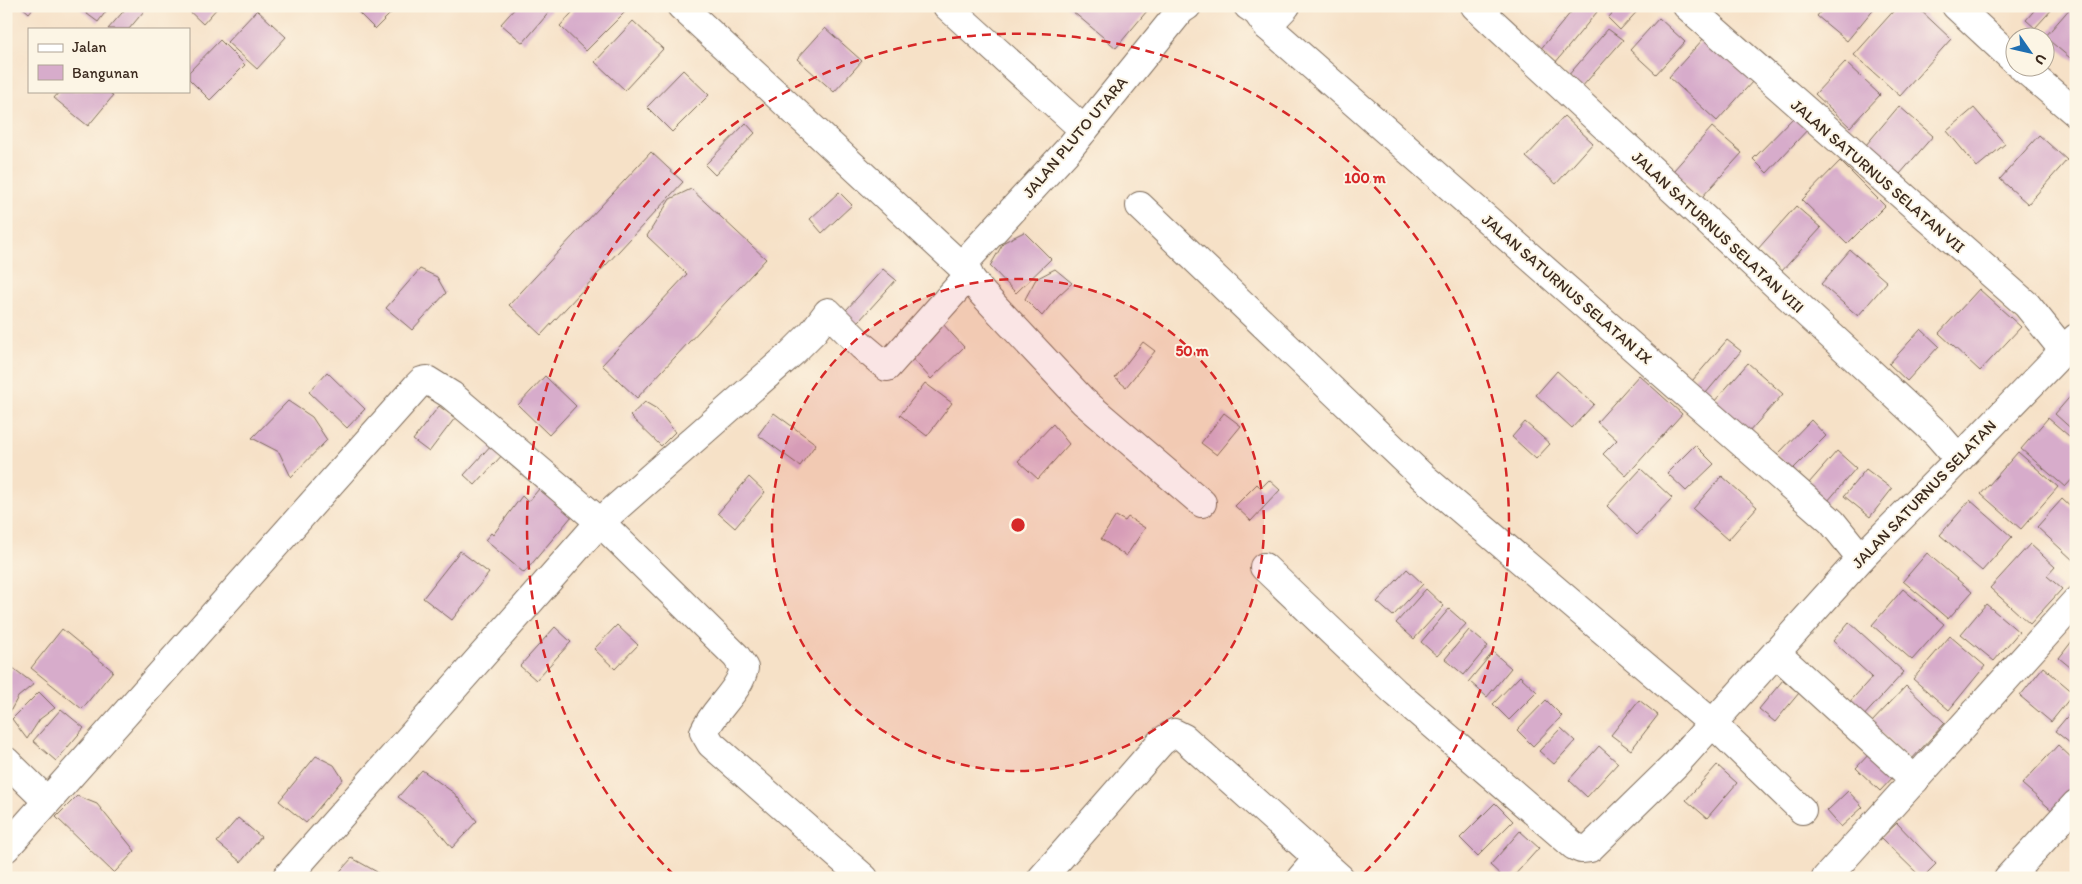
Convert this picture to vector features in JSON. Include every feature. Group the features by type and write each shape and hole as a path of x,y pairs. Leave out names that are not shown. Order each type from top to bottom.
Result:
{"street":[{"path":"681,6 965,271 982,293 1083,401 1202,503"},
{"path":"947,6 1084,130"},
{"path":"1248,6 1257,12 1267,26 1286,6"},
{"name":"JALAN SATURNUS SELATAN VIII","path":"1475,6 1937,434 1959,460"},
{"name":"JALAN SATURNUS SELATAN VII","path":"1687,6 2070,344"},
{"path":"1956,6 2004,51"},
{"name":"JALAN PLUTO UTARA","path":"600,522 792,353 813,332 828,312 862,346 887,367 1084,130 1182,7"},
{"name":"JALAN SATURNUS SELATAN IX","path":"1267,26 1832,522 1861,558"},
{"path":"2036,78 2076,113"},
{"path":"1140,206 1423,476 1712,724 1802,810"},
{"name":"JALAN SATURNUS SELATAN","path":"1264,567 1394,691 1574,846 1581,849 1590,848 1675,765 1861,558 1959,460 2070,344"},
{"path":"6,848 422,381 428,380 452,395 600,522 736,656 744,668 742,680 711,717 704,732 711,744 864,878"},
{"path":"286,878 600,522"},
{"path":"1826,878 2076,601"},
{"path":"1776,653 1915,780"},
{"path":"1042,878 1161,742 1174,733 1184,738 1309,868 1340,878"},
{"path":"6,761 46,801"},
{"path":"2008,878 2076,804"}],"building":[{"path":"21,6 35,6 29,13"},
{"path":"80,6 110,6 98,22 79,8"},
{"path":"128,6 139,6 144,11 130,28 109,28"},
{"path":"184,6 219,6 203,24"},
{"path":"352,6 398,6 375,29"},
{"path":"517,6 547,6 551,10 523,43 501,24"},
{"path":"578,6 621,6 626,11 586,51 560,26"},
{"path":"1066,6 1140,6 1147,11 1116,48"},
{"path":"1576,6 1591,6 1597,12 1555,63 1539,51"},
{"path":"1619,6 1642,6 1620,30 1608,18"},
{"path":"1825,6 1876,6 1847,41 1817,16"},
{"path":"1898,6 1916,6 1951,39 1900,96 1854,55"},
{"path":"2038,6 2055,6 2035,28 2026,20"},
{"path":"2072,6 2076,6 2076,63 2054,45 2053,28"},
{"path":"257,10 286,37 257,69 227,42"},
{"path":"1659,18 1685,42 1656,74 1630,50"},
{"path":"633,21 663,49 625,90 595,62"},
{"path":"825,28 862,61 834,92 797,59"},
{"path":"1608,29 1623,40 1581,88 1567,77"},
{"path":"1704,38 1753,81 1717,121 1669,77"},
{"path":"220,40 245,65 210,100 190,80 190,71"},
{"path":"1845,62 1880,95 1850,127 1815,94"},
{"path":"683,70 709,95 672,132 647,107"},
{"path":"59,92 109,92 113,96 88,126 54,98"},
{"path":"1899,106 1933,136 1900,174 1866,145"},
{"path":"1974,108 2005,144 1977,167 1947,131"},
{"path":"1797,114 1810,127 1767,173 1753,159"},
{"path":"1564,116 1593,143 1556,184 1526,157"},
{"path":"746,123 755,133 715,175 705,165"},
{"path":"1712,127 1742,153 1702,197 1673,171"},
{"path":"2039,135 2067,160 2028,204 2000,179"},
{"path":"651,152 683,182 541,335 509,305"},
{"path":"1840,161 1885,206 1847,244 1802,200"},
{"path":"691,189 766,259 637,398 602,365 687,274 647,236 670,199"},
{"path":"839,192 852,205 822,233 810,219"},
{"path":"1796,206 1821,228 1781,272 1757,250"},
{"path":"1024,232 1051,259 1016,293 990,266 1004,242"},
{"path":"1850,250 1887,282 1858,316 1821,284"},
{"path":"420,269 437,277 446,293 412,330 386,308"},
{"path":"883,269 896,280 851,330 838,319"},
{"path":"1055,269 1072,283 1058,296 1042,316 1025,299 1036,279"},
{"path":"1979,289 2021,327 1980,371 1939,333"},
{"path":"942,323 964,347 931,379 909,355"},
{"path":"1921,329 1939,346 1907,381 1889,364"},
{"path":"1727,340 1741,351 1706,393 1692,381"},
{"path":"1143,342 1155,351 1126,387 1115,378"},
{"path":"1748,363 1783,394 1748,433 1713,403"},
{"path":"1557,371 1594,404 1572,428 1536,395"},
{"path":"327,372 365,409 347,428 309,392"},
{"path":"1639,375 1682,414 1626,476 1603,454 1617,440 1597,422"},
{"path":"545,376 576,406 549,435 518,405"},
{"path":"925,383 952,403 927,436 900,415"},
{"path":"2074,392 2076,394 2076,433 2055,414"},
{"path":"288,401 312,417 327,440 291,477 279,452 252,438"},
{"path":"645,402 657,409 675,432 661,446 630,416"},
{"path":"439,406 455,418 429,452 413,440"},
{"path":"774,413 816,444 800,466 758,435"},
{"path":"1224,413 1241,426 1217,455 1201,443"},
{"path":"2048,418 2076,442 2076,475 2065,487 2021,449"},
{"path":"1811,420 1826,436 1792,470 1777,455"},
{"path":"1525,422 1550,444 1536,459 1512,437"},
{"path":"1053,424 1069,444 1038,479 1018,461"},
{"path":"493,443 504,453 475,485 464,475"},
{"path":"1695,445 1714,464 1686,491 1667,473"},
{"path":"1837,451 1856,468 1822,508 1802,491"},
{"path":"2018,452 2058,487 2021,529 1981,494"},
{"path":"1641,469 1672,498 1637,535 1607,506"},
{"path":"1866,469 1892,489 1870,517 1844,496"},
{"path":"1722,476 1757,507 1728,540 1693,509"},
{"path":"749,477 765,492 735,528 718,513"},
{"path":"1269,480 1280,490 1251,521 1235,506 1257,484 1261,488"},
{"path":"539,489 572,516 524,573 485,540 491,533 493,535 522,496 528,502"},
{"path":"2062,499 2076,512 2074,561 2037,527"},
{"path":"1970,500 2012,537 1982,571 1940,535"},
{"path":"1116,516 1125,521 1128,517 1145,528 1126,556 1101,539"},
{"path":"2030,544 2055,567 2047,576 2062,589 2030,624 1990,588"},
{"path":"460,551 489,573 452,620 423,598"},
{"path":"1927,553 1972,592 1948,619 1903,581"},
{"path":"1407,569 1423,584 1393,616 1377,602"},
{"path":"1426,589 1444,606 1414,639 1396,623"},
{"path":"1903,589 1944,624 1912,660 1872,625"},
{"path":"1986,604 2019,632 1994,661 1961,634"},
{"path":"1449,609 1466,624 1437,656 1421,642"},
{"path":"1849,622 1904,672 1861,719 1846,706 1872,677 1833,641"},
{"path":"617,625 638,645 615,669 594,649"},
{"path":"555,627 571,642 536,680 520,666"},
{"path":"62,629 113,671 82,709 31,668"},
{"path":"1469,630 1488,646 1464,675 1445,659"},
{"path":"1950,636 1985,666 1949,710 1913,679"},
{"path":"2076,636 2076,672 2059,658"},
{"path":"1493,652 1511,668 1487,697 1469,681"},
{"path":"2043,667 2074,693 2051,722 2020,696"},
{"path":"13,668 34,684 18,697 7,717 6,677"},
{"path":"1520,676 1537,692 1509,720 1493,704"},
{"path":"1783,680 1799,693 1775,722 1759,709"},
{"path":"1906,686 1945,723 1910,761 1871,723"},
{"path":"39,692 55,708 40,719 27,739 12,719"},
{"path":"1546,700 1562,716 1533,746 1517,730"},
{"path":"1639,700 1658,715 1631,750 1611,735"},
{"path":"2076,706 2076,748 2055,731"},
{"path":"61,709 84,728 56,761 33,741"},
{"path":"1561,728 1575,741 1554,764 1539,751"},
{"path":"2058,745 2076,762 2076,793 2056,814 2022,784"},
{"path":"1599,746 1618,763 1587,797 1569,780"},
{"path":"1871,752 1895,775 1880,791 1856,768"},
{"path":"316,756 334,765 343,779 306,823 279,801"},
{"path":"1717,765 1737,783 1707,818 1686,800"},
{"path":"422,770 454,793 477,821 452,848 428,819 398,797"},
{"path":"1848,791 1863,807 1841,827 1827,811"},
{"path":"77,796 97,804 135,851 114,873 56,817"},
{"path":"1495,803 1513,821 1478,856 1460,838"},
{"path":"238,818 261,837 241,862 217,842"},
{"path":"1897,823 1936,864 1922,878 1881,838"},
{"path":"1520,831 1539,848 1512,878 1504,878 1490,865"},
{"path":"352,858 377,872 380,878 334,878"}]}
